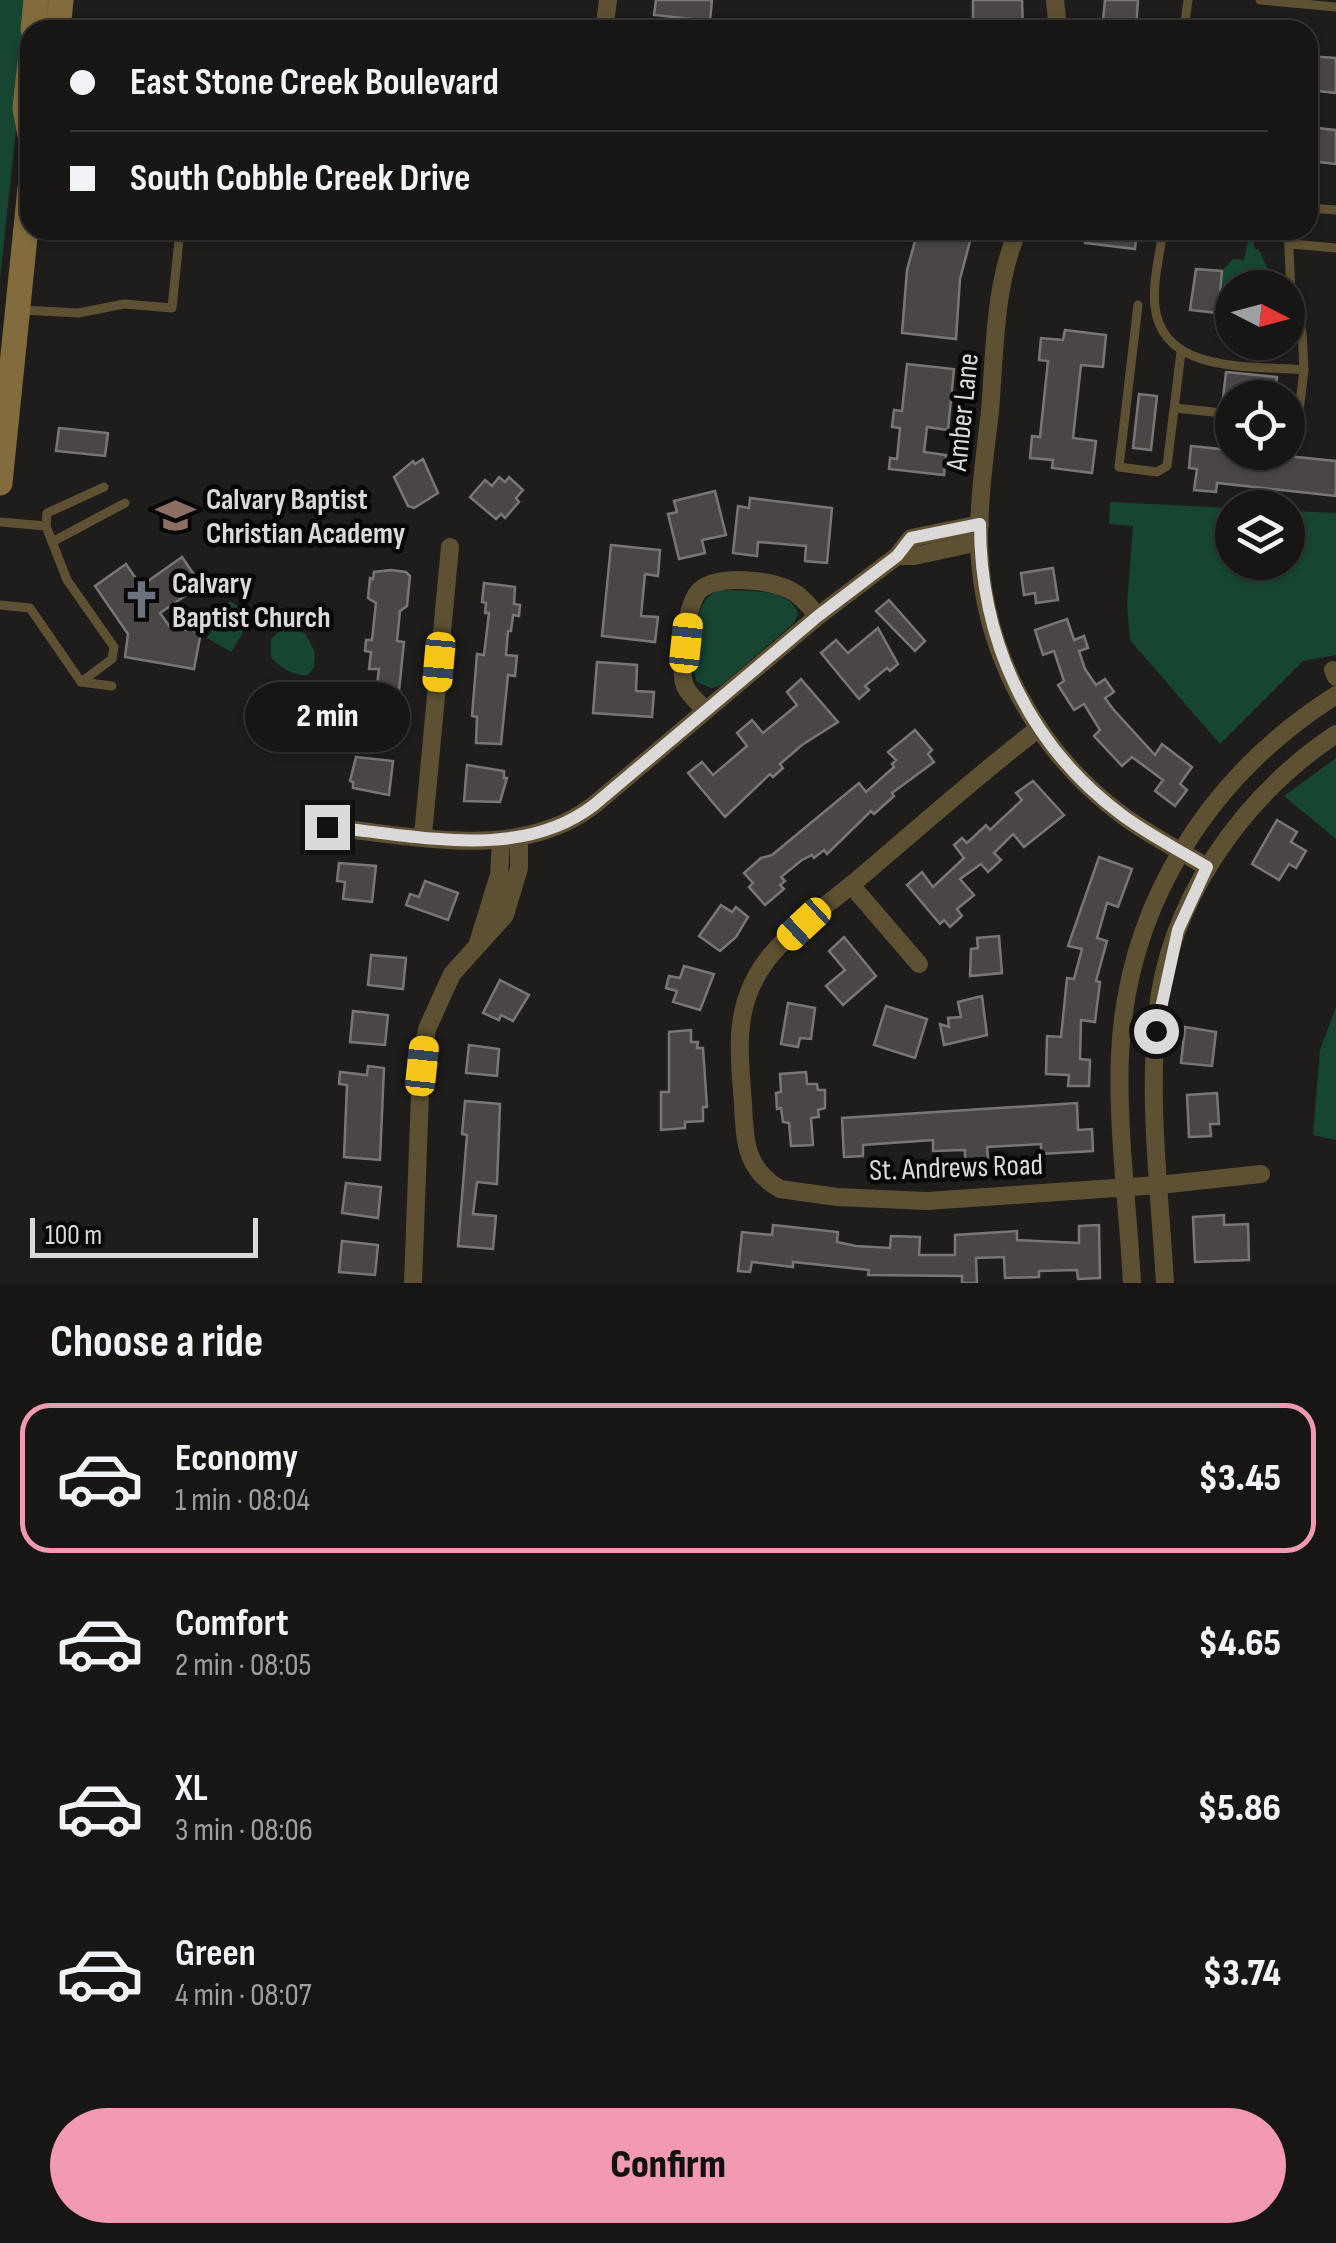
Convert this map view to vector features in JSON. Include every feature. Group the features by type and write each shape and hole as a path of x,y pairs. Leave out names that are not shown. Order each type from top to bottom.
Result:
{"main road":[{"path":"0,483 9,308 21,240"}],"street":[{"name":"Amber Lane","path":"1015,240 1001,290 980,533 986,603 999,653 1039,728 1067,766 1124,817 1207,867"},
{"path":"327,827 510,839 558,827 583,814 818,616 897,556 911,538 980,533"},
{"path":"423,835 450,547"},
{"path":"705,710 686,688 682,672 691,601 701,589 727,581 774,585 797,594 818,616"},
{"path":"1132,1283 1120,1056 1124,1014 1145,926 1180,851 1244,768 1273,740 1336,696"},
{"name":"St. Andrews Road","path":"1039,728 776,950 756,977 744,1008 739,1050 745,1143 756,1171 780,1189 793,1192 899,1202 1159,1186 1260,1174"},
{"path":"1165,1283 1154,1087 1157,1010 1182,918 1207,867 1272,786 1336,734"},
{"path":"414,1283 424,1046 442,990 478,943 510,839"},
{"path":"851,885 919,964"}],"lane":[{"path":"1260,0 1336,7"},
{"path":"9,308 78,313 103,305 172,308 179,240"},
{"path":"1161,240 1154,306 1160,324 1181,352 1204,360 1304,370"},
{"path":"1290,240 1292,292 1302,332 1303,380"},
{"path":"1291,244 1336,248"},
{"path":"1138,304 1119,467 1157,472 1166,466 1181,352"},
{"path":"1175,408 1215,412"},
{"path":"80,682 112,659 114,647 67,580 46,526 46,513 104,488"},
{"path":"52,542 125,503"},
{"path":"0,522 46,526"},
{"path":"0,605 30,608 80,682 112,686"}],"green space":[{"path":"0,0 30,0 28,20 20,20 20,93 0,279"},
{"path":"1248,240 1253,240 1254,248 1259,250 1268,270 1223,270 1233,259 1244,260"},
{"path":"1110,502 1215,507 1215,580 1305,580 1305,512 1336,513 1336,655 1303,661 1220,744 1130,640 1127,606 1133,526 1109,524"},
{"path":"721,590 776,594 793,604 798,613 794,623 720,686 711,688 697,682 694,673 696,637 704,603"},
{"path":"230,601 253,616 231,652 207,638"},
{"path":"284,627 305,633 315,652 314,667 308,675 288,671 271,657 271,639"},
{"path":"1336,758 1336,839 1284,796"},
{"path":"1336,1007 1336,1140 1313,1135 1320,1050"}],"building":[{"path":"656,0 712,0 710,20 654,15"},
{"path":"973,0 1022,0 1023,20 973,20"},
{"path":"1105,0 1138,0 1137,20 1103,20"},
{"path":"1318,57 1336,58 1336,93 1318,91"},
{"path":"1318,128 1336,130 1336,164 1318,162"},
{"path":"915,240 970,240 960,279 956,339 902,333 907,270"},
{"path":"1085,240 1136,240 1135,249"},
{"path":"1196,269 1215,270 1215,313 1190,310"},
{"path":"1065,330 1106,335 1103,367 1081,365 1073,438 1096,441 1092,473 1052,468 1053,460 1030,458 1032,436 1040,437 1048,361 1039,360 1041,338 1063,340"},
{"path":"907,364 954,369 948,430 927,427 924,452 946,455 944,475 889,469 890,458 897,459 900,428 892,427 894,410 902,411"},
{"path":"1226,372 1277,377 1277,380 1225,380"},
{"path":"1139,394 1157,396 1151,450 1133,448"},
{"path":"59,428 108,433 105,456 56,451"},
{"path":"1191,446 1215,448 1215,470 1305,470 1305,458 1336,461 1336,496 1217,483 1215,492 1194,490 1197,469 1189,468"},
{"path":"423,459 438,493 414,508 408,506 394,477 413,461 415,464"},
{"path":"499,477 505,482 509,477 523,490 516,498 519,502 505,518 501,514 496,519 470,497 485,480 492,486"},
{"path":"715,491 726,535 702,540 705,553 679,559 668,514 677,512 674,501"},
{"path":"750,498 832,508 827,563 805,561 806,546 758,542 757,556 733,553 738,506 749,508"},
{"path":"611,545 660,550 658,576 645,574 641,616 658,617 655,642 602,636"},
{"name":"Calvary Baptist Church","path":"182,557 201,585 160,613 170,627 201,632 194,669 125,657 128,634 95,586 126,564 141,586"},
{"path":"1053,568 1058,600 1036,603 1035,593 1024,595 1021,573"},
{"path":"391,570 410,576 397,641 404,642 396,720 389,720 388,725 368,724 369,720 357,719 359,699 366,700 366,692 376,693 379,669 369,669 371,652 365,651 366,640 372,640 376,603 368,598 370,578 373,579 374,572"},
{"path":"484,583 515,587 514,604 520,605 519,616 513,615 508,631 506,655 517,656 515,676 508,675 501,744 476,743 477,717 472,716 477,654 484,655 489,613 485,613 486,603 482,602"},
{"path":"889,600 925,641 915,651 876,611"},
{"path":"1067,619 1074,640 1084,636 1088,648 1079,651 1085,669 1096,685 1105,679 1114,692 1105,698 1113,709 1155,755 1162,744 1192,767 1180,784 1187,790 1175,806 1155,791 1163,780 1132,757 1122,766 1094,736 1100,730 1084,704 1074,710 1058,685 1064,681 1054,651 1043,655 1035,630"},
{"path":"878,628 898,664 865,686 869,690 859,699 821,653 836,640 848,653"},
{"path":"597,662 637,665 636,691 654,692 652,717 593,713"},
{"path":"801,679 838,722 802,745 780,764 783,768 773,777 770,774 725,817 688,773 702,762 713,775 747,746 737,733 752,720 763,733 797,705 787,692"},
{"path":"915,730 932,750 928,754 934,762 892,793 894,796 874,814 871,811 827,854 824,850 814,858 812,855 802,860 781,877 784,889 765,905 749,887 753,883 744,873 761,858 772,855 859,783 866,792 894,767 896,760 888,752"},
{"path":"356,757 393,761 389,795 353,788 350,781"},
{"path":"467,765 504,771 507,778 500,802 464,801"},
{"path":"1033,781 1064,815 1024,847 1013,834 994,853 1001,860 988,872 981,864 960,879 974,895 957,909 962,916 950,927 944,920 940,924 907,885 922,872 933,887 964,858 954,845 962,838 967,843 986,825 990,830 1022,800 1016,793"},
{"path":"1277,820 1297,832 1291,842 1306,851 1296,868 1289,864 1279,880 1252,864"},
{"path":"1099,857 1132,869 1118,907 1107,903 1097,938 1107,941 1096,981 1100,982 1095,1022 1081,1020 1080,1059 1090,1060 1089,1086 1068,1086 1069,1075 1046,1074 1047,1036 1061,1037 1067,978 1074,979 1082,949 1068,946"},
{"path":"339,863 376,866 372,902 343,899 345,882 337,881"},
{"path":"425,881 458,893 448,920 406,905 410,894 419,897"},
{"path":"721,905 732,912 736,907 748,917 736,937 720,951 699,936"},
{"path":"999,936 1002,973 970,976 971,949 978,948 977,938"},
{"path":"844,937 876,976 843,1005 826,986 845,970 829,951"},
{"path":"371,955 406,958 403,989 368,985"},
{"path":"684,966 714,974 700,1010 673,1002 677,991 666,988 669,976 680,978"},
{"path":"500,980 529,995 513,1021 483,1013"},
{"path":"982,996 987,1035 944,1045 940,1024 949,1027 948,1018 961,1017 958,1002"},
{"path":"788,1003 815,1008 811,1039 800,1038 798,1047 781,1044"},
{"path":"886,1006 927,1019 915,1058 874,1045"},
{"path":"353,1011 388,1015 385,1045 350,1042"},
{"path":"1185,1027 1216,1032 1212,1066 1181,1063"},
{"path":"691,1030 691,1042 698,1042 697,1048 703,1048 707,1107 703,1107 703,1121 685,1122 685,1128 661,1130 661,1092 669,1092 669,1032"},
{"path":"469,1045 499,1049 497,1076 466,1073"},
{"path":"368,1066 384,1068 380,1160 344,1157 347,1085 339,1084 340,1072 367,1075"},
{"path":"806,1072 807,1084 817,1084 818,1090 825,1090 825,1108 818,1110 819,1117 811,1118 813,1145 791,1146 789,1123 783,1122 781,1108 777,1109 776,1093 781,1092 780,1074"},
{"path":"1217,1093 1219,1124 1210,1124 1211,1136 1189,1137 1187,1095"},
{"path":"465,1101 500,1104 497,1184 477,1182 473,1214 496,1216 493,1249 458,1246 467,1135 462,1134"},
{"path":"1077,1103 1078,1130 1092,1129 1093,1151 1041,1154 1041,1144 987,1147 988,1159 965,1160 965,1150 933,1151 933,1140 863,1145 863,1156 844,1157 842,1118"},
{"path":"346,1183 381,1187 378,1218 342,1213"},
{"path":"1224,1215 1224,1225 1248,1224 1249,1260 1195,1262 1193,1217"},
{"path":"773,1225 838,1232 837,1242 856,1246 890,1248 891,1236 920,1237 919,1255 955,1255 955,1235 1017,1231 1017,1240 1079,1243 1079,1226 1099,1225 1100,1278 1078,1279 1077,1270 1039,1271 1039,1277 1005,1278 1004,1257 976,1258 977,1283 962,1283 962,1276 868,1275 869,1270 793,1262 793,1267 752,1262 750,1272 738,1271 742,1232 772,1235"},
{"path":"342,1241 378,1245 375,1275 339,1272"}],"place":[{"name":"Calvary Baptist Christian Academy","path":"176,516"},
{"name":"Calvary Baptist Church","path":"142,600"}],"route":[{"path":"327,827 501,841 558,827 594,805 818,616 897,556 911,538 980,524 982,582 994,638 1004,668 1039,728 1067,766 1108,804 1207,867 1178,930 1157,1010 1156,1031"}]}
